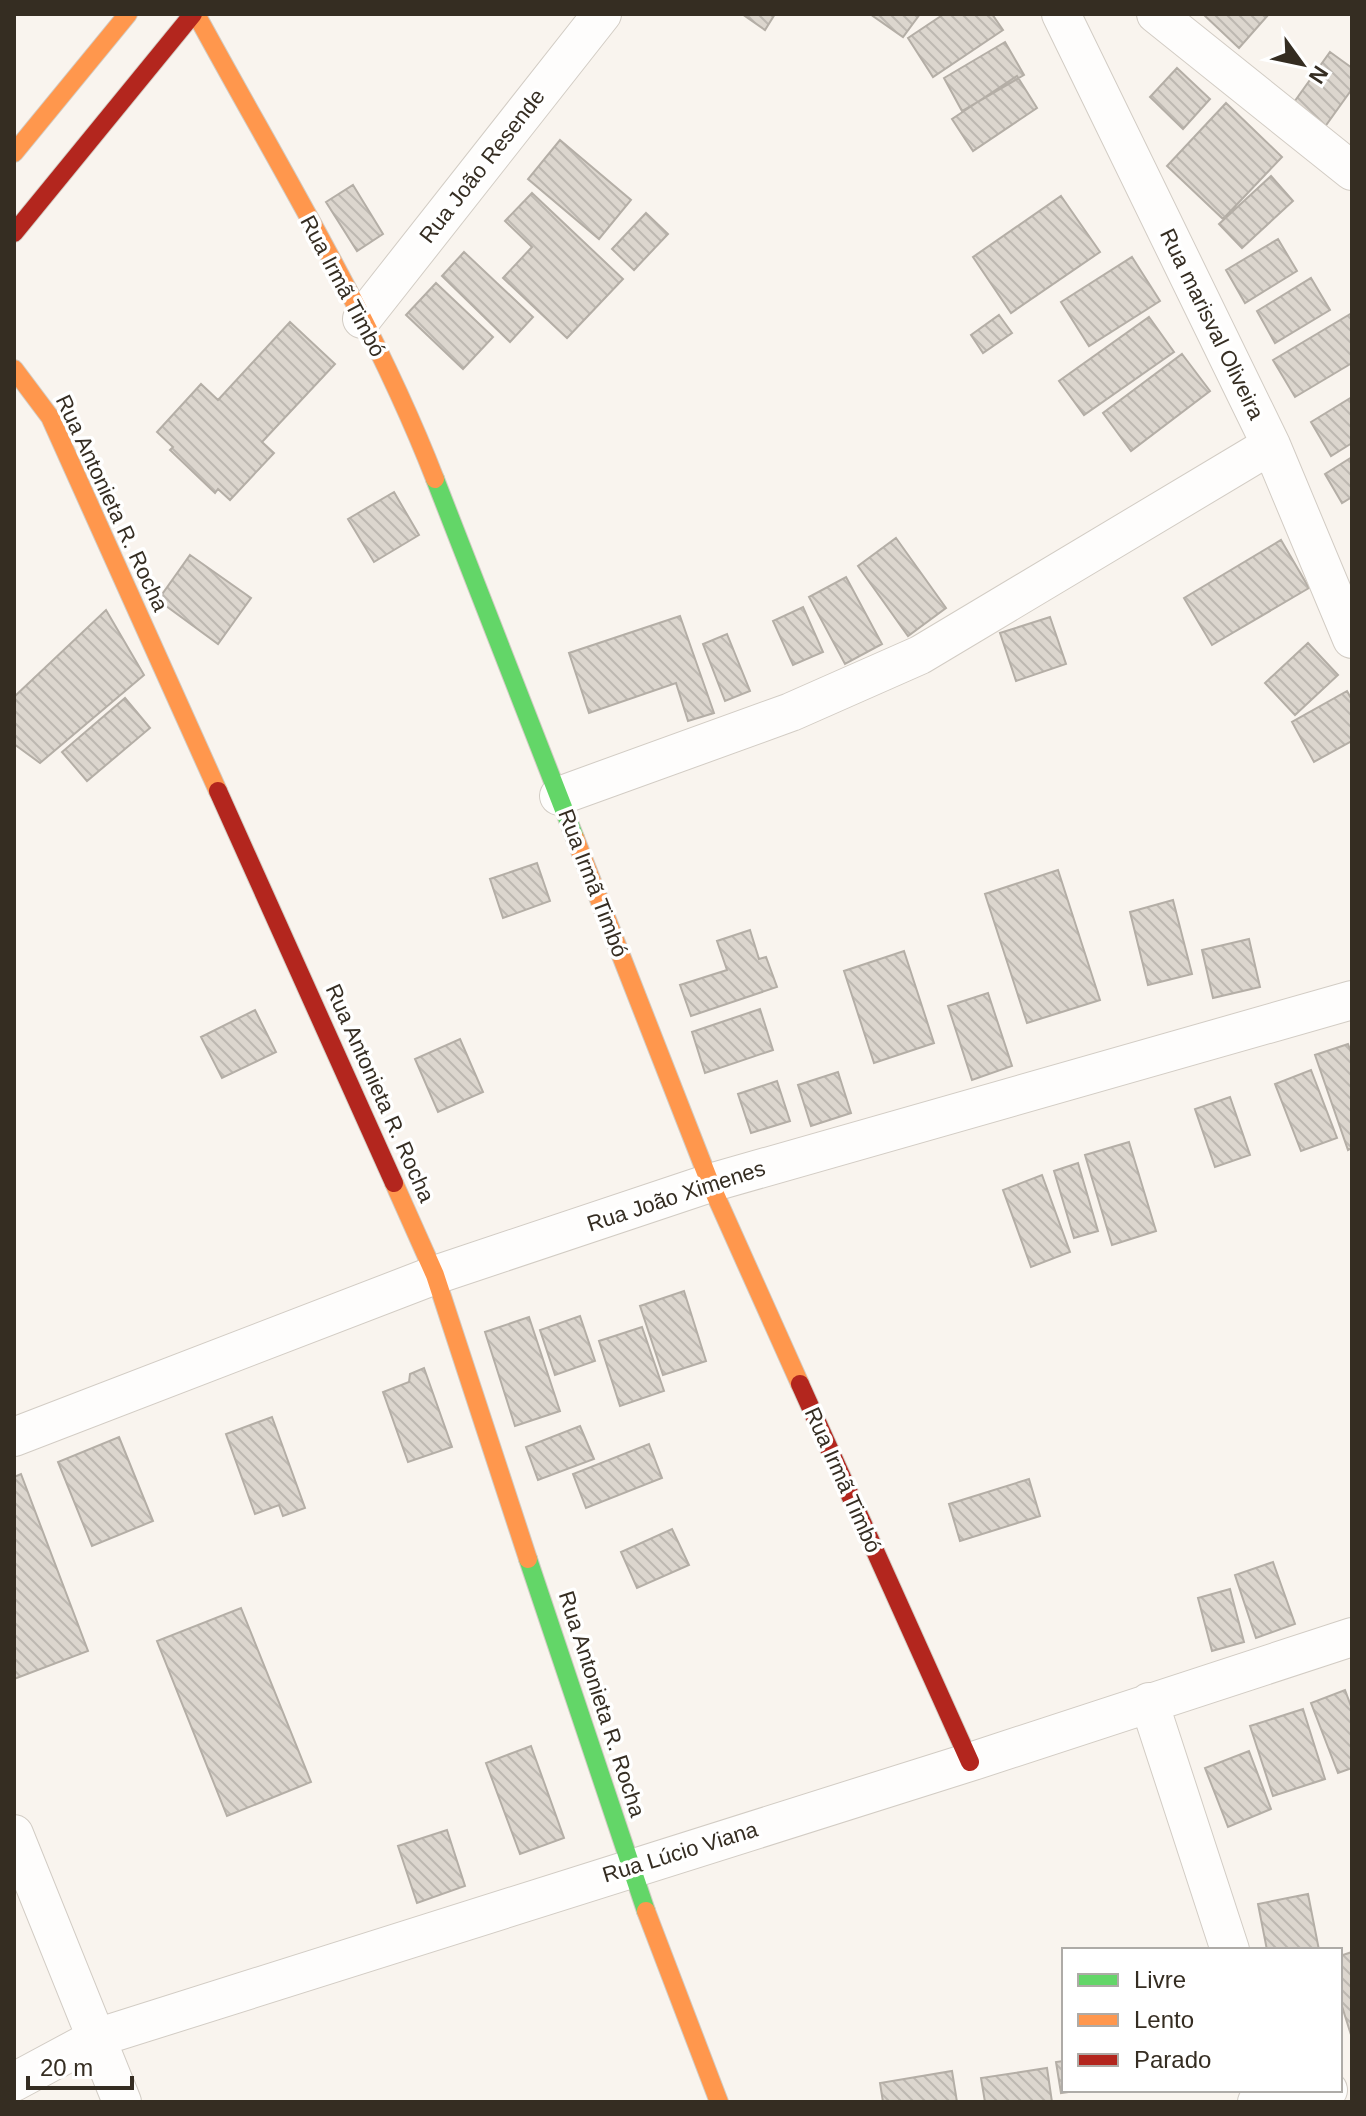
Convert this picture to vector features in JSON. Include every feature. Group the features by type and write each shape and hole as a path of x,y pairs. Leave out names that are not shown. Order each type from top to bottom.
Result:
{"street":[{"path":"14,153 128,14"},
{"path":"14,233 195,14"},
{"name":"Rua Irmã Timbó","path":"195,14 362,319 412,420 710,1183 970,1762"},
{"name":"Rua João Resende","path":"362,319 602,14"},
{"name":"Rua marisval Oliveira","path":"1061,14 1271,445 1352,639"},
{"path":"1156,14 1352,171"},
{"name":"Rua Antonieta R. Rocha","path":"14,369 50,417 435,1275 630,1867 719,2102"},
{"path":"559,796 791,712 920,655 1271,445"},
{"name":"Rua João Ximenes","path":"14,1437 435,1275 710,1183 1352,1000"},
{"name":"Rua Lúcio Viana","path":"14,2082 96,2038 970,1762 1352,1637"},
{"path":"1149,1702 1229,1948"},
{"path":"14,1834 122,2102"},
{"path":"1278,2098 1316,2092"}],"building":[{"path":"742,14 775,14 765,30"},
{"path":"870,14 920,14 903,37"},
{"path":"944,14 992,14 1003,30 933,77 908,38"},
{"path":"1203,14 1269,14 1239,48"},
{"path":"1005,42 1024,75 962,111 944,78"},
{"path":"1330,52 1352,68 1352,89 1324,128 1292,105"},
{"path":"1177,68 1210,99 1183,129 1150,97"},
{"path":"1017,76 1037,108 973,151 952,119"},
{"path":"1226,103 1282,157 1223,219 1167,166"},
{"path":"560,140 631,200 599,239 528,179"},
{"path":"1271,176 1293,201 1242,248 1219,224"},
{"path":"353,185 383,234 357,251 326,202"},
{"path":"532,193 623,279 567,338 503,278 532,247 505,221"},
{"path":"1061,196 1100,252 1011,313 973,257"},
{"path":"646,213 668,234 634,270 612,249"},
{"path":"1278,239 1297,271 1245,303 1226,270"},
{"path":"464,252 533,317 510,342 442,276"},
{"path":"1132,257 1160,301 1089,346 1061,302"},
{"path":"1311,278 1330,310 1275,343 1257,311"},
{"path":"436,283 493,337 463,369 406,315"},
{"path":"1352,313 1352,363 1295,397 1273,360"},
{"path":"999,315 1012,333 983,353 971,335"},
{"path":"1149,317 1174,352 1084,415 1059,381"},
{"path":"290,322 335,364 262,442 274,453 230,500 218,489 215,493 170,450 173,447 157,432 201,384 218,400"},
{"path":"1182,354 1210,391 1131,451 1103,413"},
{"path":"1352,397 1352,443 1331,456 1311,422"},
{"path":"1352,457 1352,497 1342,503 1325,474"},
{"path":"394,492 419,535 374,562 348,519"},
{"path":"896,538 946,608 908,636 858,566"},
{"path":"1281,540 1309,588 1212,645 1184,598"},
{"path":"190,555 251,598 218,644 158,600"},
{"path":"846,577 882,644 845,664 809,597"},
{"path":"803,607 823,652 793,665 773,621"},
{"path":"106,610 144,675 40,763 14,744 14,697"},
{"path":"680,616 714,713 688,721 676,683 589,713 569,653"},
{"path":"1050,617 1066,664 1016,681 1000,633"},
{"path":"727,634 750,691 725,701 703,644"},
{"path":"1308,643 1338,675 1295,715 1265,683"},
{"path":"1347,691 1352,700 1352,741 1314,762 1292,722"},
{"path":"125,698 150,728 87,781 62,752"},
{"path":"537,863 550,901 503,918 490,879"},
{"path":"1058,870 1100,1000 1027,1023 985,894"},
{"path":"1173,900 1192,974 1148,985 1130,912"},
{"path":"750,930 759,959 766,957 777,987 691,1016 680,985 727,970 717,941"},
{"path":"1249,939 1260,987 1213,998 1202,950"},
{"path":"904,951 934,1043 874,1063 844,971"},
{"path":"988,993 1012,1066 972,1080 948,1006"},
{"path":"760,1009 773,1050 705,1073 692,1032"},
{"path":"255,1010 276,1052 222,1078 201,1037"},
{"path":"460,1039 483,1092 438,1112 415,1059"},
{"path":"1348,1044 1352,1055 1352,1148 1348,1150 1315,1055"},
{"path":"1311,1070 1337,1138 1301,1151 1275,1084"},
{"path":"838,1072 851,1113 811,1126 798,1085"},
{"path":"777,1081 790,1121 751,1133 738,1094"},
{"path":"1230,1097 1250,1155 1215,1167 1195,1109"},
{"path":"1129,1142 1156,1231 1112,1245 1085,1155"},
{"path":"1078,1163 1098,1231 1074,1238 1054,1171"},
{"path":"1042,1175 1070,1252 1031,1267 1003,1190"},
{"path":"684,1291 706,1361 663,1375 640,1306"},
{"path":"580,1316 595,1361 555,1375 540,1330"},
{"path":"529,1317 560,1411 515,1426 485,1332"},
{"path":"642,1327 664,1391 620,1406 599,1341"},
{"path":"424,1368 452,1447 408,1462 383,1392 409,1382 410,1374"},
{"path":"272,1417 305,1508 283,1516 279,1505 255,1514 226,1434"},
{"path":"580,1426 594,1459 538,1480 526,1447"},
{"path":"119,1437 153,1521 92,1546 58,1462"},
{"path":"649,1444 662,1478 586,1508 573,1474"},
{"path":"21,1474 88,1651 14,1679 14,1477"},
{"path":"1029,1479 1040,1516 960,1541 949,1504"},
{"path":"672,1529 689,1565 637,1588 621,1552"},
{"path":"1273,1562 1295,1624 1256,1638 1235,1575"},
{"path":"1230,1589 1244,1642 1212,1651 1198,1598"},
{"path":"241,1608 311,1782 227,1816 157,1641"},
{"path":"1345,1690 1352,1709 1352,1768 1338,1773 1311,1703"},
{"path":"1303,1709 1325,1779 1273,1796 1250,1726"},
{"path":"531,1746 564,1838 520,1854 486,1763"},
{"path":"1249,1751 1271,1809 1228,1827 1205,1768"},
{"path":"447,1830 465,1886 417,1903 398,1846"},
{"path":"1308,1894 1319,1948 1267,1948 1258,1904"},
{"path":"1352,1952 1352,2038 1342,2006 1342,1955"},
{"path":"1062,2061 1062,2092 1068,2092 1061,2093 1056,2062"},
{"path":"1047,2068 1052,2102 985,2102 981,2078"},
{"path":"952,2071 957,2102 883,2102 880,2083"}],"traffic: fast":[{"path":"435,479 575,838"},
{"path":"528,1559 646,1911"}],"traffic: slow":[{"path":"14,153 128,14"},
{"path":"196,14 354,301 435,479"},
{"path":"14,369 50,417 218,791"},
{"path":"575,838 710,1183 800,1384"},
{"path":"394,1183 435,1275 528,1559"},
{"path":"646,1911 719,2102"}],"traffic: jam":[{"path":"14,233 193,14"},
{"path":"218,791 394,1183"},
{"path":"800,1384 970,1762"}]}
